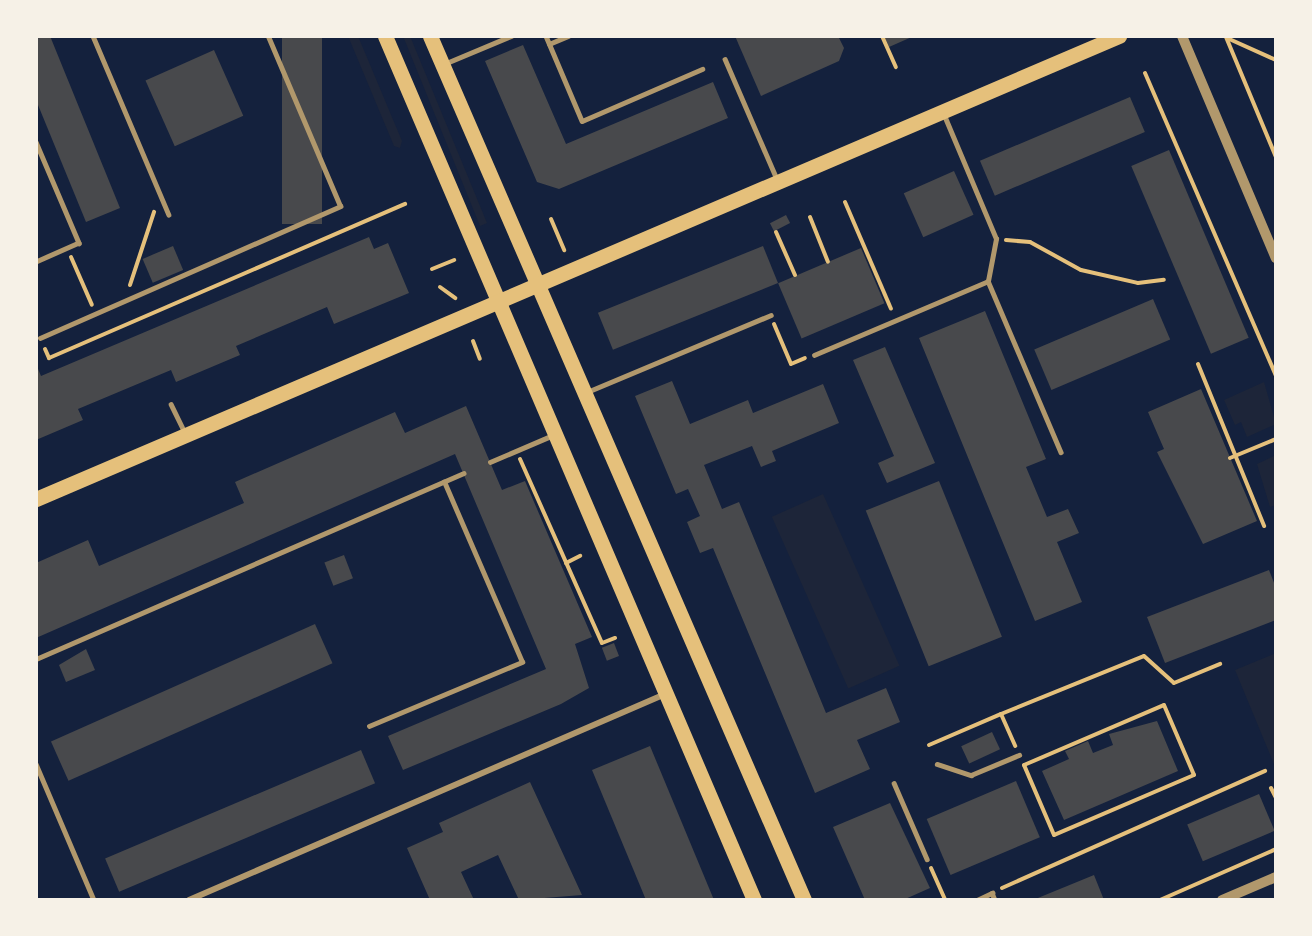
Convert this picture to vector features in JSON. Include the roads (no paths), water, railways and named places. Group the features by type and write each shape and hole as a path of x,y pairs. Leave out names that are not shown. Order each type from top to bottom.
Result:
{"main road":[{"path":"385,36 496,303 754,900"},
{"path":"430,36 534,286 804,900"},
{"path":"36,500 1119,36"}],"street":[{"path":"1182,36 1276,258"},
{"path":"189,900 666,693"},
{"path":"1222,900 1276,877"}],"lane":[{"path":"93,36 169,215"},
{"path":"40,338 340,206 268,36"},
{"path":"442,65 511,36"},
{"path":"546,36 582,121 702,69"},
{"path":"549,44 568,36"},
{"path":"724,59 778,182"},
{"path":"942,112 996,239 988,281 1060,452"},
{"path":"36,142 79,243 36,262"},
{"path":"814,355 988,281"},
{"path":"581,394 771,315"},
{"path":"171,404 186,435"},
{"path":"490,462 554,434"},
{"path":"36,659 463,473"},
{"path":"369,726 522,662 444,482"},
{"path":"937,764 971,775 1019,755"},
{"path":"36,764 94,900"},
{"path":"894,783 927,859"},
{"path":"977,900 992,893 995,900"}]}
